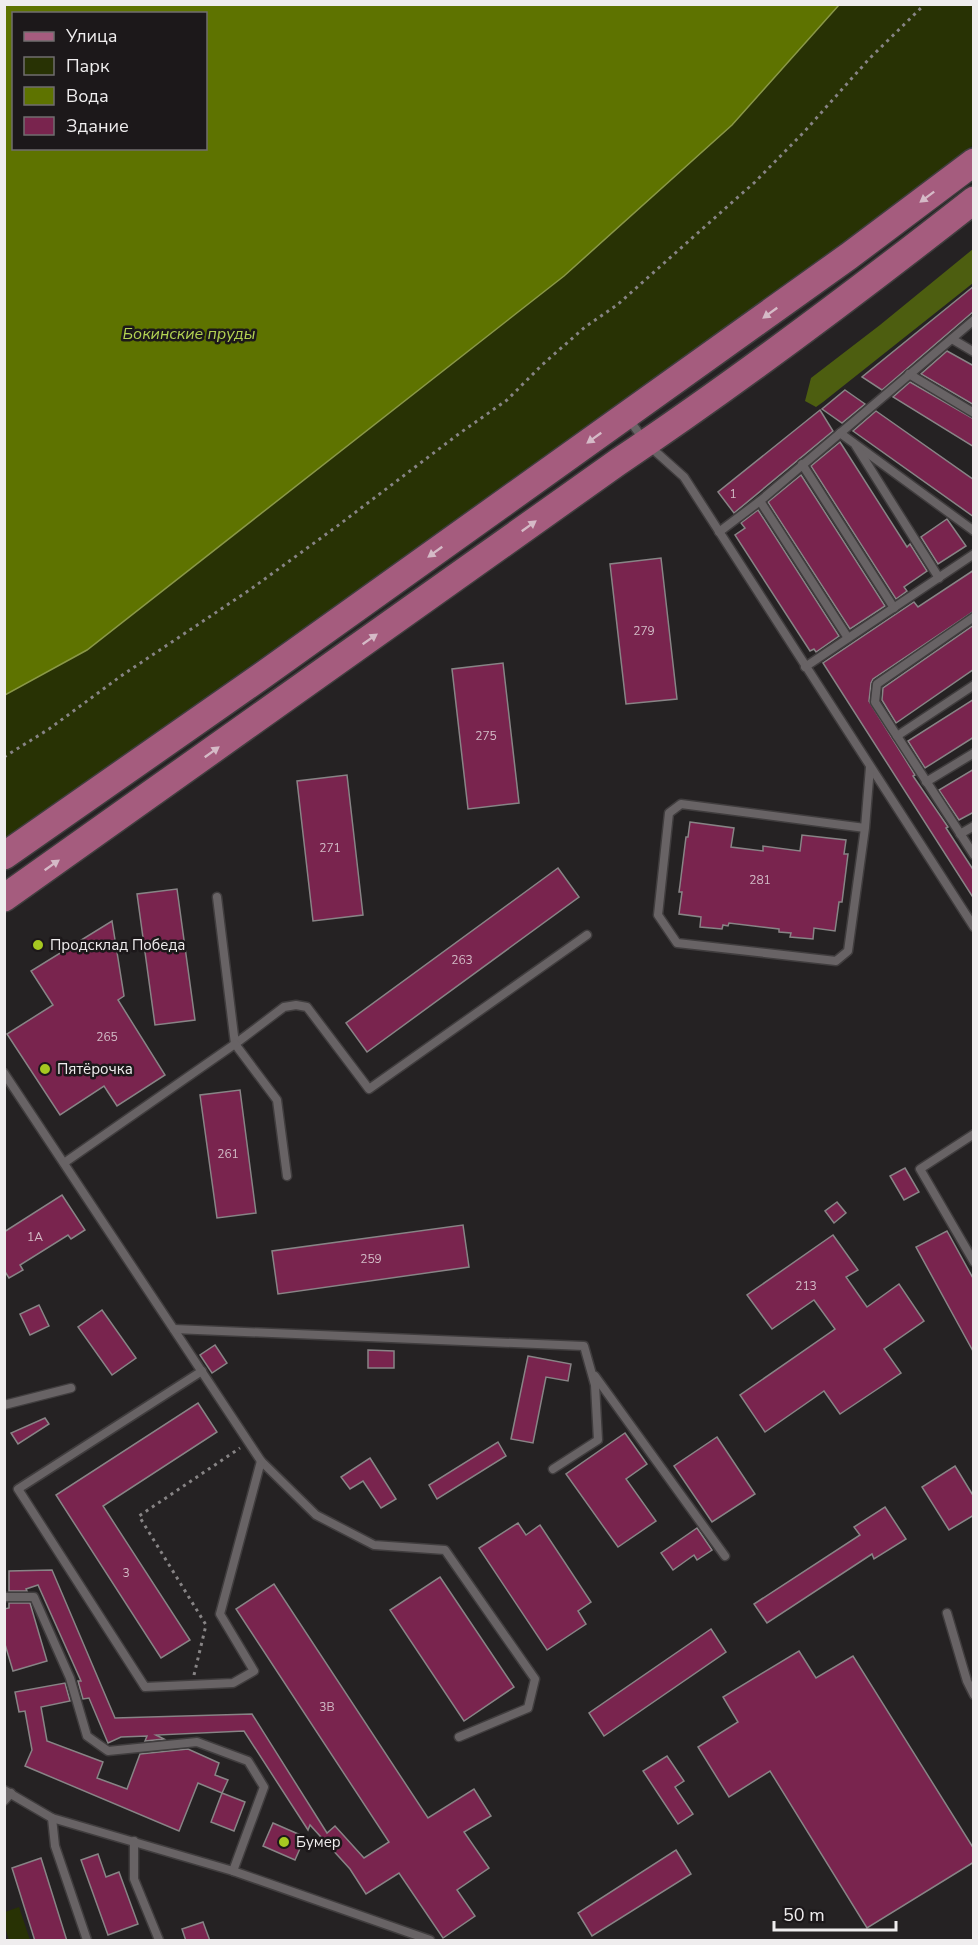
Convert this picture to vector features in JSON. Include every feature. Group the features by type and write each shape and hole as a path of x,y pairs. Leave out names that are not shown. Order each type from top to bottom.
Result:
{"main road":[{"path":"4,856 272,668 849,256 974,162"},
{"path":"4,898 855,293 974,200"}],"lane":[{"path":"719,532 760,501 974,320"},
{"path":"952,339 974,351"},
{"path":"909,374 974,413"},
{"path":"626,415 646,443 684,477 974,927"},
{"path":"840,433 974,531"},
{"path":"853,442 939,578"},
{"path":"802,464 894,608"},
{"path":"760,501 848,638"},
{"path":"805,667 974,555"},
{"path":"974,617 877,684 875,702 974,855"},
{"path":"897,736 974,685"},
{"path":"926,782 974,753"},
{"path":"865,828 681,804 669,813 658,915 677,943 836,960 848,951 865,828 870,767"},
{"path":"960,834 974,826"},
{"path":"217,897 236,1044 277,1100 287,1176"},
{"path":"64,1163 236,1044 285,1006 307,1007 369,1089 587,935"},
{"path":"4,1073 261,1461 316,1515 374,1545 445,1550 534,1679 528,1708 459,1737"},
{"path":"974,1134 920,1169 974,1262"},
{"path":"174,1329 584,1346 596,1385 598,1440 553,1469"},
{"path":"202,1371 18,1489 145,1687 233,1683 254,1671 220,1614 261,1461"},
{"path":"592,1372 725,1556"},
{"path":"4,1406 71,1388"},
{"path":"4,1597 34,1596 70,1678 87,1736 108,1751 197,1742 248,1761 264,1787 233,1871"},
{"path":"947,1613 967,1681 974,1695"},
{"path":"7,1794 52,1818 233,1871 430,1941"},
{"path":"52,1818 55,1846 87,1941"},
{"path":"134,1841 134,1879 159,1941"}],"path":[{"path":"4,757 42,734 121,676 260,582 507,400 576,335 616,305 755,183 869,59 926,4"},
{"path":"192,1685 206,1625 140,1516 249,1442"}],"green space":[{"path":"839,5 973,5 973,145 920,188 681,361 5,839 5,695 87,650 564,276 732,125"},
{"path":"19,1907 30,1940 9,1940 5,1927 5,1912"}],"shaded area":[{"path":"973,249 973,283 816,407 805,401 811,378"}],"water":[{"name":"Бокинские пруды","path":"5,4 839,4 732,125 564,276 87,650 5,695"}],"building":[{"path":"974,286 974,311 882,390 862,377"},
{"path":"947,351 974,366 974,405 921,374"},
{"path":"910,382 974,419 974,447 893,397"},
{"path":"845,390 865,404 842,423 822,409"},
{"path":"820,410 833,431 734,513 718,492"},
{"path":"876,411 974,480 974,517 853,431"},
{"path":"840,442 907,547 910,544 927,571 904,587 907,591 896,599 811,466"},
{"path":"801,475 885,606 850,629 768,502"},
{"path":"758,510 839,636 816,652 814,649 810,651 735,535 745,528 741,523"},
{"path":"947,519 966,546 938,564 921,537"},
{"path":"661,558 677,699 626,704 610,564"},
{"path":"974,570 974,611 873,679 869,701 915,775 913,776 948,827 946,828 974,871 974,899 823,663 914,602 918,607"},
{"path":"974,625 974,669 896,723 882,700 883,688"},
{"path":"503,663 519,803 468,809 452,669"},
{"path":"974,699 974,737 925,768 908,741"},
{"path":"974,769 974,812 959,820 939,790"},
{"path":"347,775 363,915 313,921 297,781"},
{"path":"690,822 734,828 731,847 763,851 763,846 800,851 802,835 846,840 844,854 848,854 842,902 839,902 835,931 814,928 813,939 790,937 791,933 779,932 779,929 729,923 728,926 723,925 722,929 700,927 701,917 679,914 682,892 679,892"},
{"path":"558,868 579,897 367,1052 346,1023"},
{"path":"177,889 195,1020 155,1025 137,894"},
{"path":"112,921 124,996 118,1000 165,1075 117,1106 104,1086 60,1115 7,1034 53,1005 31,971"},
{"path":"240,1090 256,1213 217,1218 200,1095"},
{"path":"905,1168 919,1192 904,1200 890,1176"},
{"path":"62,1195 85,1230 71,1239 68,1235 20,1265 23,1270 9,1278 4,1270 4,1232"},
{"path":"837,1202 846,1213 834,1223 825,1211"},
{"path":"463,1225 469,1267 278,1294 272,1251"},
{"path":"947,1231 974,1280 974,1353 916,1247"},
{"path":"833,1235 858,1270 846,1277 867,1307 899,1284 924,1321 884,1349 901,1373 840,1414 824,1391 765,1432 740,1395 835,1329 814,1300 772,1329 747,1295"},
{"path":"39,1305 49,1326 30,1335 20,1314"},
{"path":"102,1310 136,1358 112,1375 78,1327"},
{"path":"215,1345 227,1363 212,1373 200,1355"},
{"path":"368,1350 394,1351 394,1368 368,1368"},
{"path":"528,1356 571,1364 568,1381 546,1377 533,1443 511,1439"},
{"path":"198,1403 217,1432 103,1506 190,1640 161,1658 56,1495"},
{"path":"45,1418 49,1424 18,1444 11,1433"},
{"path":"625,1433 647,1464 626,1479 656,1521 618,1547 566,1474"},
{"path":"717,1437 755,1494 712,1522 674,1466"},
{"path":"498,1442 506,1456 437,1499 429,1485"},
{"path":"370,1458 396,1499 381,1508 363,1481 350,1489 341,1477"},
{"path":"955,1466 974,1497 974,1515 949,1530 922,1487"},
{"path":"885,1507 906,1539 874,1559 872,1554 767,1623 754,1604 860,1535 854,1527"},
{"path":"518,1523 526,1535 540,1525 591,1602 578,1611 586,1624 547,1650 479,1548"},
{"path":"697,1528 712,1550 697,1560 694,1555 673,1570 661,1553"},
{"path":"52,1570 115,1718 252,1714 327,1833 335,1826 364,1858 389,1842 236,1609 274,1584 428,1818 474,1789 491,1816 464,1832 489,1868 457,1890 475,1916 443,1938 399,1873 366,1894 350,1869 310,1825 308,1830 244,1731 156,1735 164,1739 145,1741 147,1736 121,1737 108,1743 89,1698 83,1699 78,1681 81,1681 38,1585 26,1589 27,1591 9,1591 9,1571"},
{"path":"440,1577 514,1687 464,1721 390,1610"},
{"path":"9,1603 30,1603 47,1661 13,1671 4,1641 4,1609 9,1608"},
{"path":"711,1629 726,1652 604,1736 589,1713"},
{"path":"799,1651 816,1678 853,1656 974,1849 974,1862 867,1928 770,1771 729,1797 698,1747 738,1722 723,1697"},
{"path":"65,1683 70,1701 41,1707 47,1741 103,1762 97,1778 127,1789 140,1754 188,1749 219,1763 215,1775 228,1780 222,1793 198,1783 179,1831 25,1766 32,1750 25,1711 19,1712 15,1692"},
{"path":"667,1756 684,1781 675,1787 693,1814 678,1824 643,1771"},
{"path":"222,1793 245,1802 234,1831 211,1822"},
{"name":"Бумер","path":"273,1823 305,1837 295,1860 263,1846"},
{"path":"676,1850 691,1874 592,1936 578,1913"},
{"path":"98,1854 106,1877 119,1872 138,1924 108,1935 81,1860"},
{"path":"41,1858 67,1941 35,1941 12,1868"},
{"path":"203,1922 210,1941 186,1941 182,1929"}],"place":[{"name":"Продсклад Победа","path":"38,945"},
{"name":"Пятёрочка","path":"45,1069"},
{"name":"Бумер","path":"284,1842"}]}
